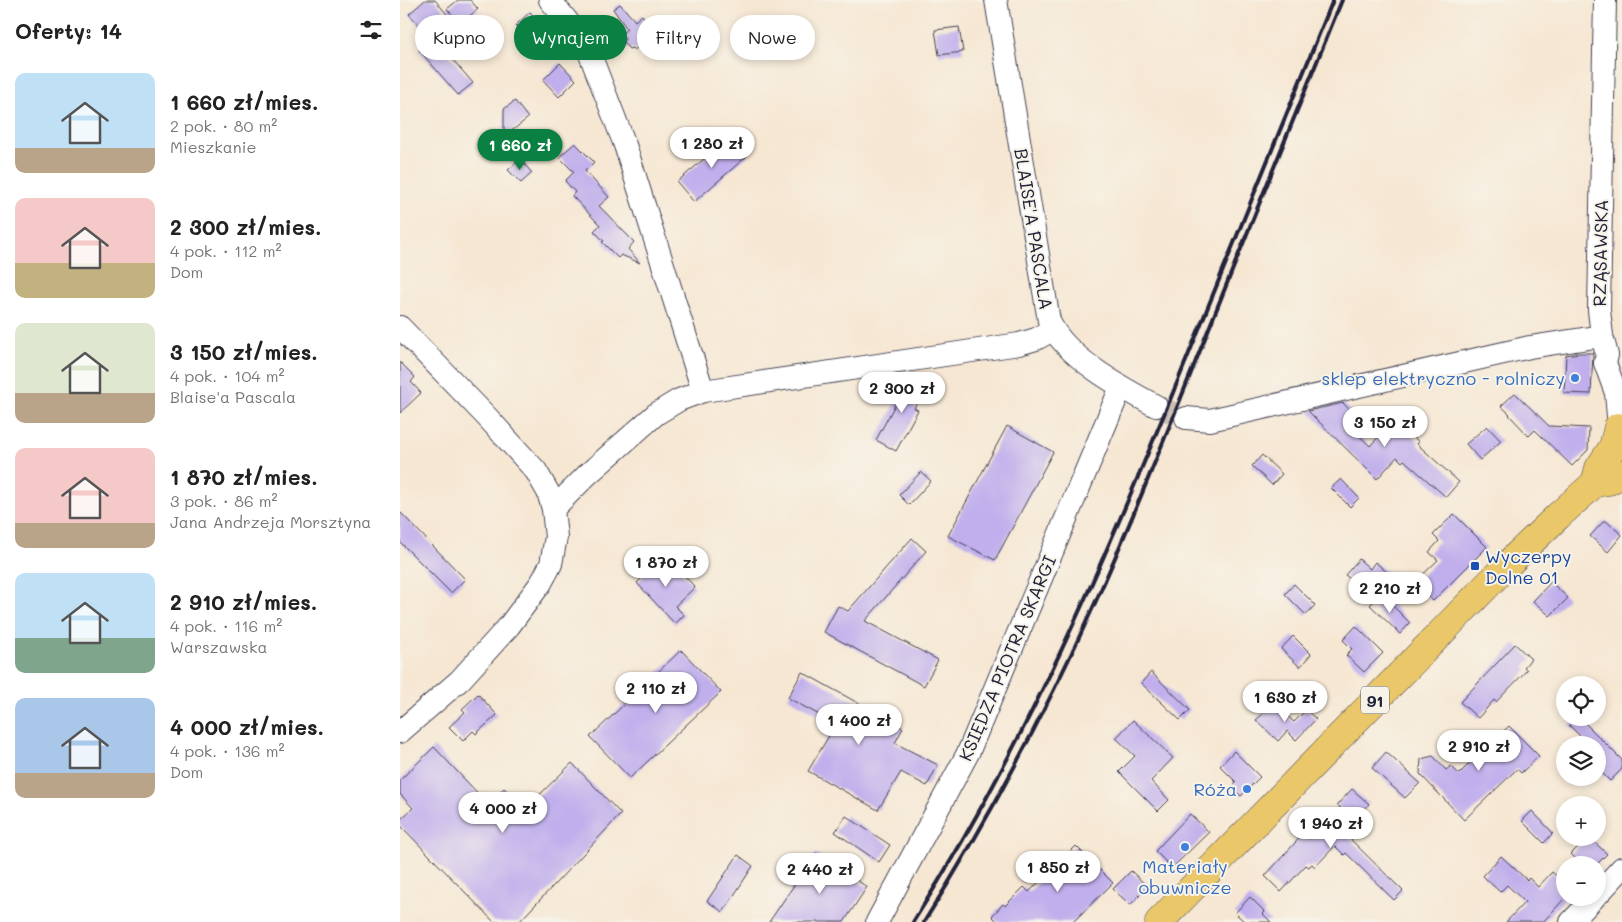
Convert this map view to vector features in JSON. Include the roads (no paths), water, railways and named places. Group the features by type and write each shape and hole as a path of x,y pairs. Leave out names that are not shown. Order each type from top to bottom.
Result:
{"main road":[{"name":"91","path":"1159,922 1502,570 1595,483 1599,468 1612,447 1620,422"},
{"name":"91","path":"1595,483 1610,481 1622,474"}],"street":[{"path":"550,0 586,44 625,145 703,391"},
{"name":"BLAISE'A PASCALA","path":"996,0 1046,311 1053,330 1069,350 1121,387 1156,406"},
{"name":"RZĄSAWSKA","path":"1604,0 1599,310 1610,353 1605,363 1616,393 1620,422"},
{"path":"400,327 487,416 536,472 548,492 553,508 556,538 551,564 541,583 509,626 460,680 400,732"},
{"path":"553,508 656,414 679,400 703,391 1019,344 1036,339 1053,330"},
{"path":"1186,418 1210,420 1530,347 1610,353"},
{"name":"KSIĘDZA PIOTRA SKARGI","path":"877,922 968,753 1121,387"},
{"path":"1606,885 1622,868"},
{"path":"1571,922 1586,906"}],"tunnel":[{"path":"1156,406 1186,418"}],"railway":[{"path":"913,922 953,857 990,791 1025,724 1090,588 1150,448 1333,0"},
{"path":"924,922 971,845 1015,765 1095,603 1121,545 1342,0"}],"place":[{"name":"sklep elektryczno - rolniczy","path":"1575,378"},
{"name":"Wyczerpy Dolne 01","path":"1475,566"},
{"name":"Róża","path":"1247,789"},
{"name":"Materiały obuwnicze","path":"1185,847"}]}
